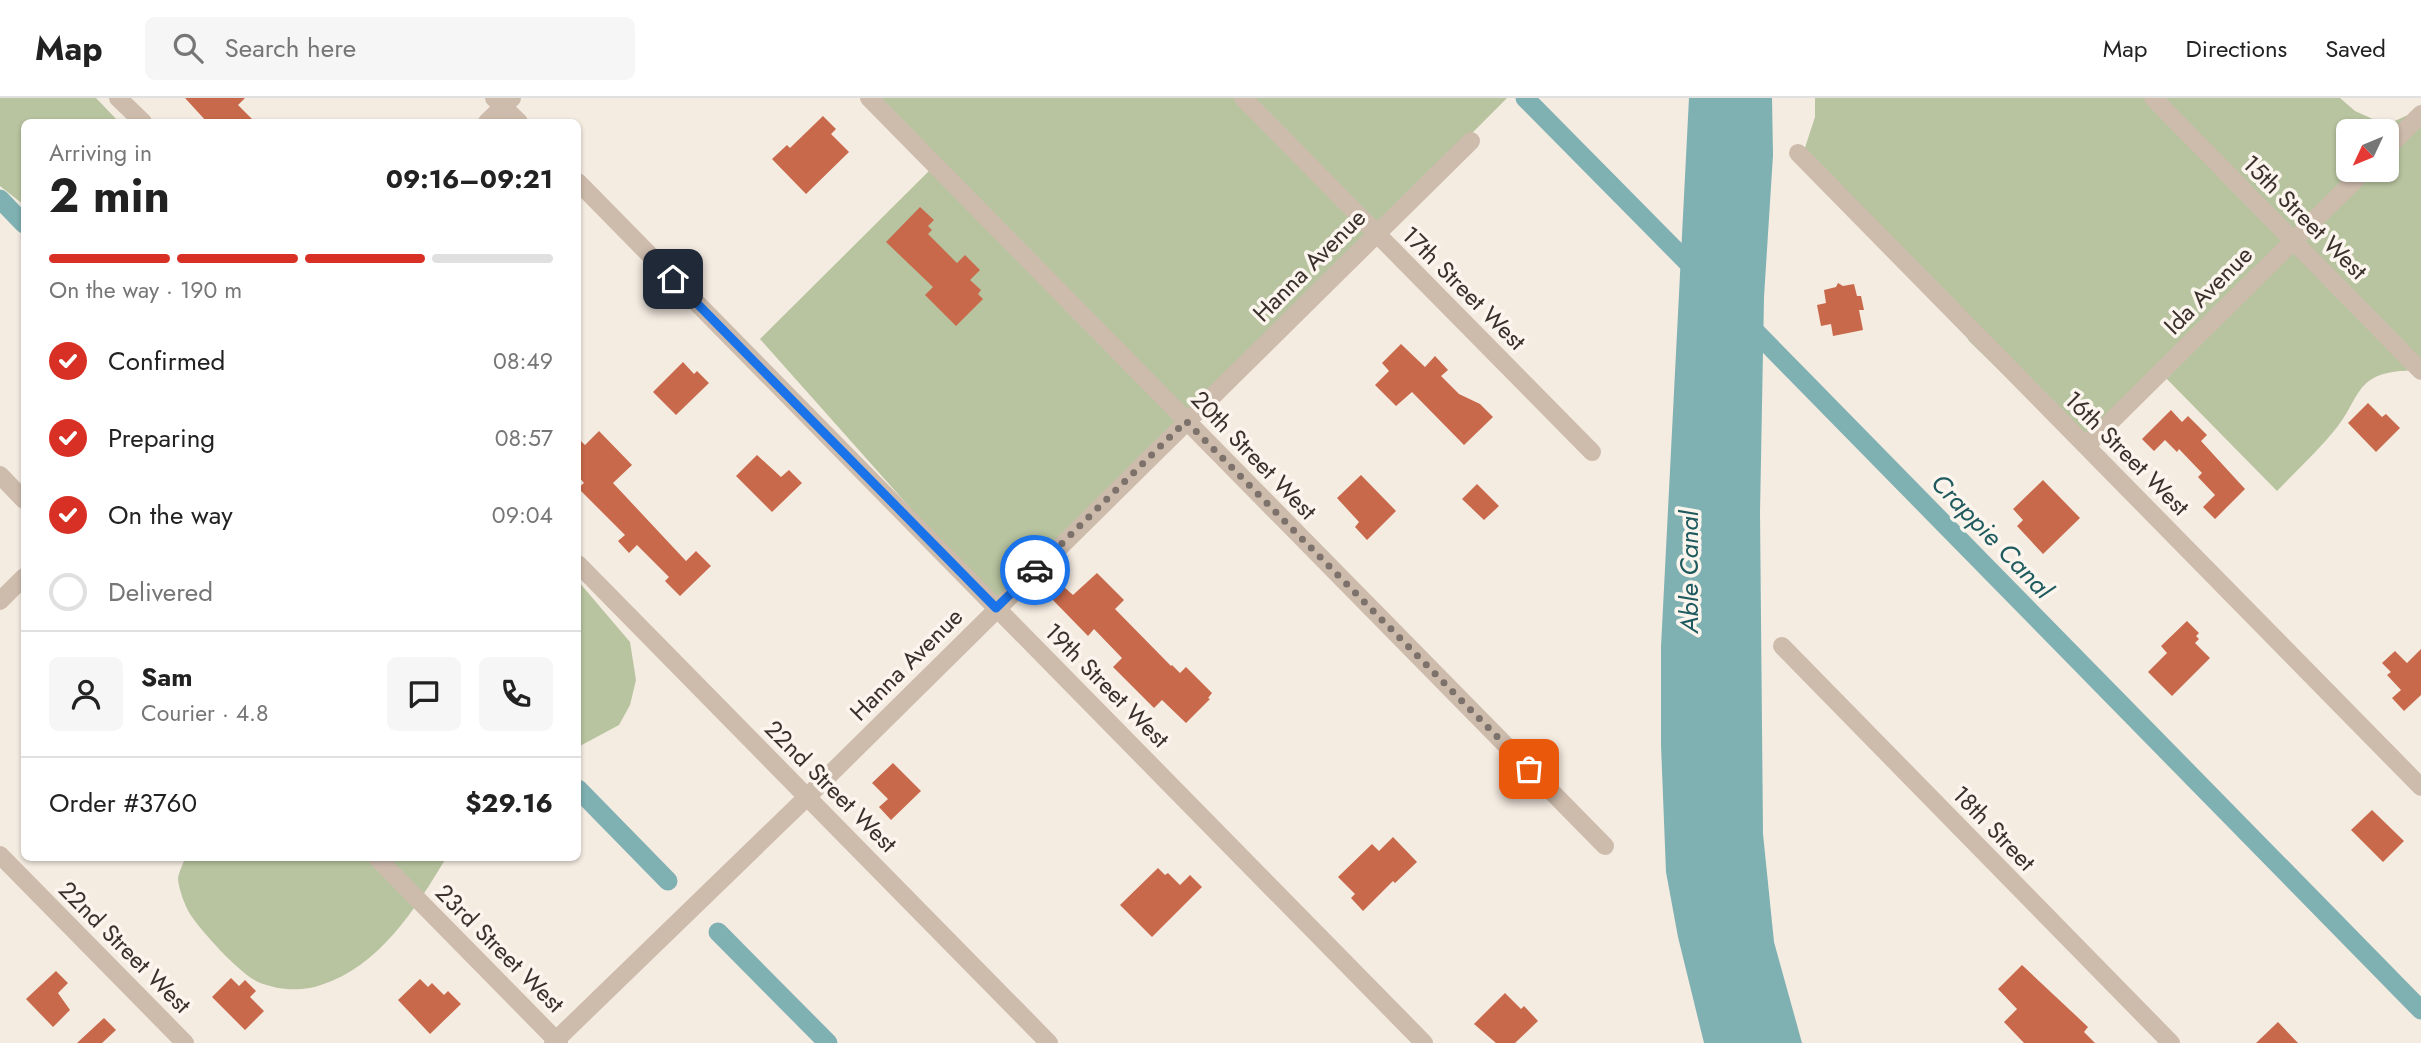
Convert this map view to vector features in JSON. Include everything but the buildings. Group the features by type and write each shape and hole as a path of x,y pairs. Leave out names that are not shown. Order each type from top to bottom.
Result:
{"street":[{"path":"118,98 140,119"},
{"name":"20th Street West","path":"869,98 1605,846"},
{"name":"17th Street West","path":"1243,98 1592,452"},
{"name":"15th Street West","path":"2153,98 2421,371"},
{"path":"489,119 503,101 517,119"},
{"path":"2399,136 2421,114"},
{"name":"Hanna Avenue","path":"556,1042 1471,141"},
{"name":"16th Street West","path":"1798,153 2421,787"},
{"name":"Ida Avenue","path":"2087,445 2353,182"},
{"name":"19th Street West","path":"581,185 1424,1043"},
{"path":"0,475 21,497"},
{"name":"22nd Street West","path":"581,567 1049,1043"},
{"path":"0,601 21,580"},
{"name":"18th Street","path":"1782,646 2171,1043"},
{"name":"22nd Street West","path":"0,855 185,1043"},
{"name":"23rd Street West","path":"380,861 556,1042"}],"green space":[{"path":"0,98 96,98 116,119 21,119 21,203 0,186"},
{"path":"869,98 1507,98 1278,328 994,602 760,339 933,167"},
{"path":"1815,98 2340,98 2355,111 2373,119 2336,119 2336,182 2399,182 2399,119 2410,114 2421,115 2421,373 2411,370 2386,373 2367,383 2331,435 2277,491 2161,373 2079,448 1969,341 1963,329 1801,160 1815,117"},
{"path":"581,585 630,642 636,680 630,705 619,725 581,745"},
{"path":"184,861 444,861 409,915 379,950 342,976 321,985 297,989 273,987 258,982 231,961 188,911 178,878"}],"water":[{"name":"Able Canal","path":"1689,98 1772,98 1773,155 1764,297 1760,513 1763,834 1774,942 1802,1043 1704,1043 1678,937 1666,872 1661,745 1661,647"}],"waterway":[{"name":"Crappie Canal","path":"1525,98 1700,275"},
{"path":"0,199 21,221"},
{"name":"Crappie Canal","path":"1745,321 2421,1010"},
{"path":"581,792 668,881"},
{"path":"718,932 828,1043"}],"way so far":[{"path":"1035,570 1186,421 1529,769"}],"route":[{"path":"673,279 996,608 1035,570"}]}
